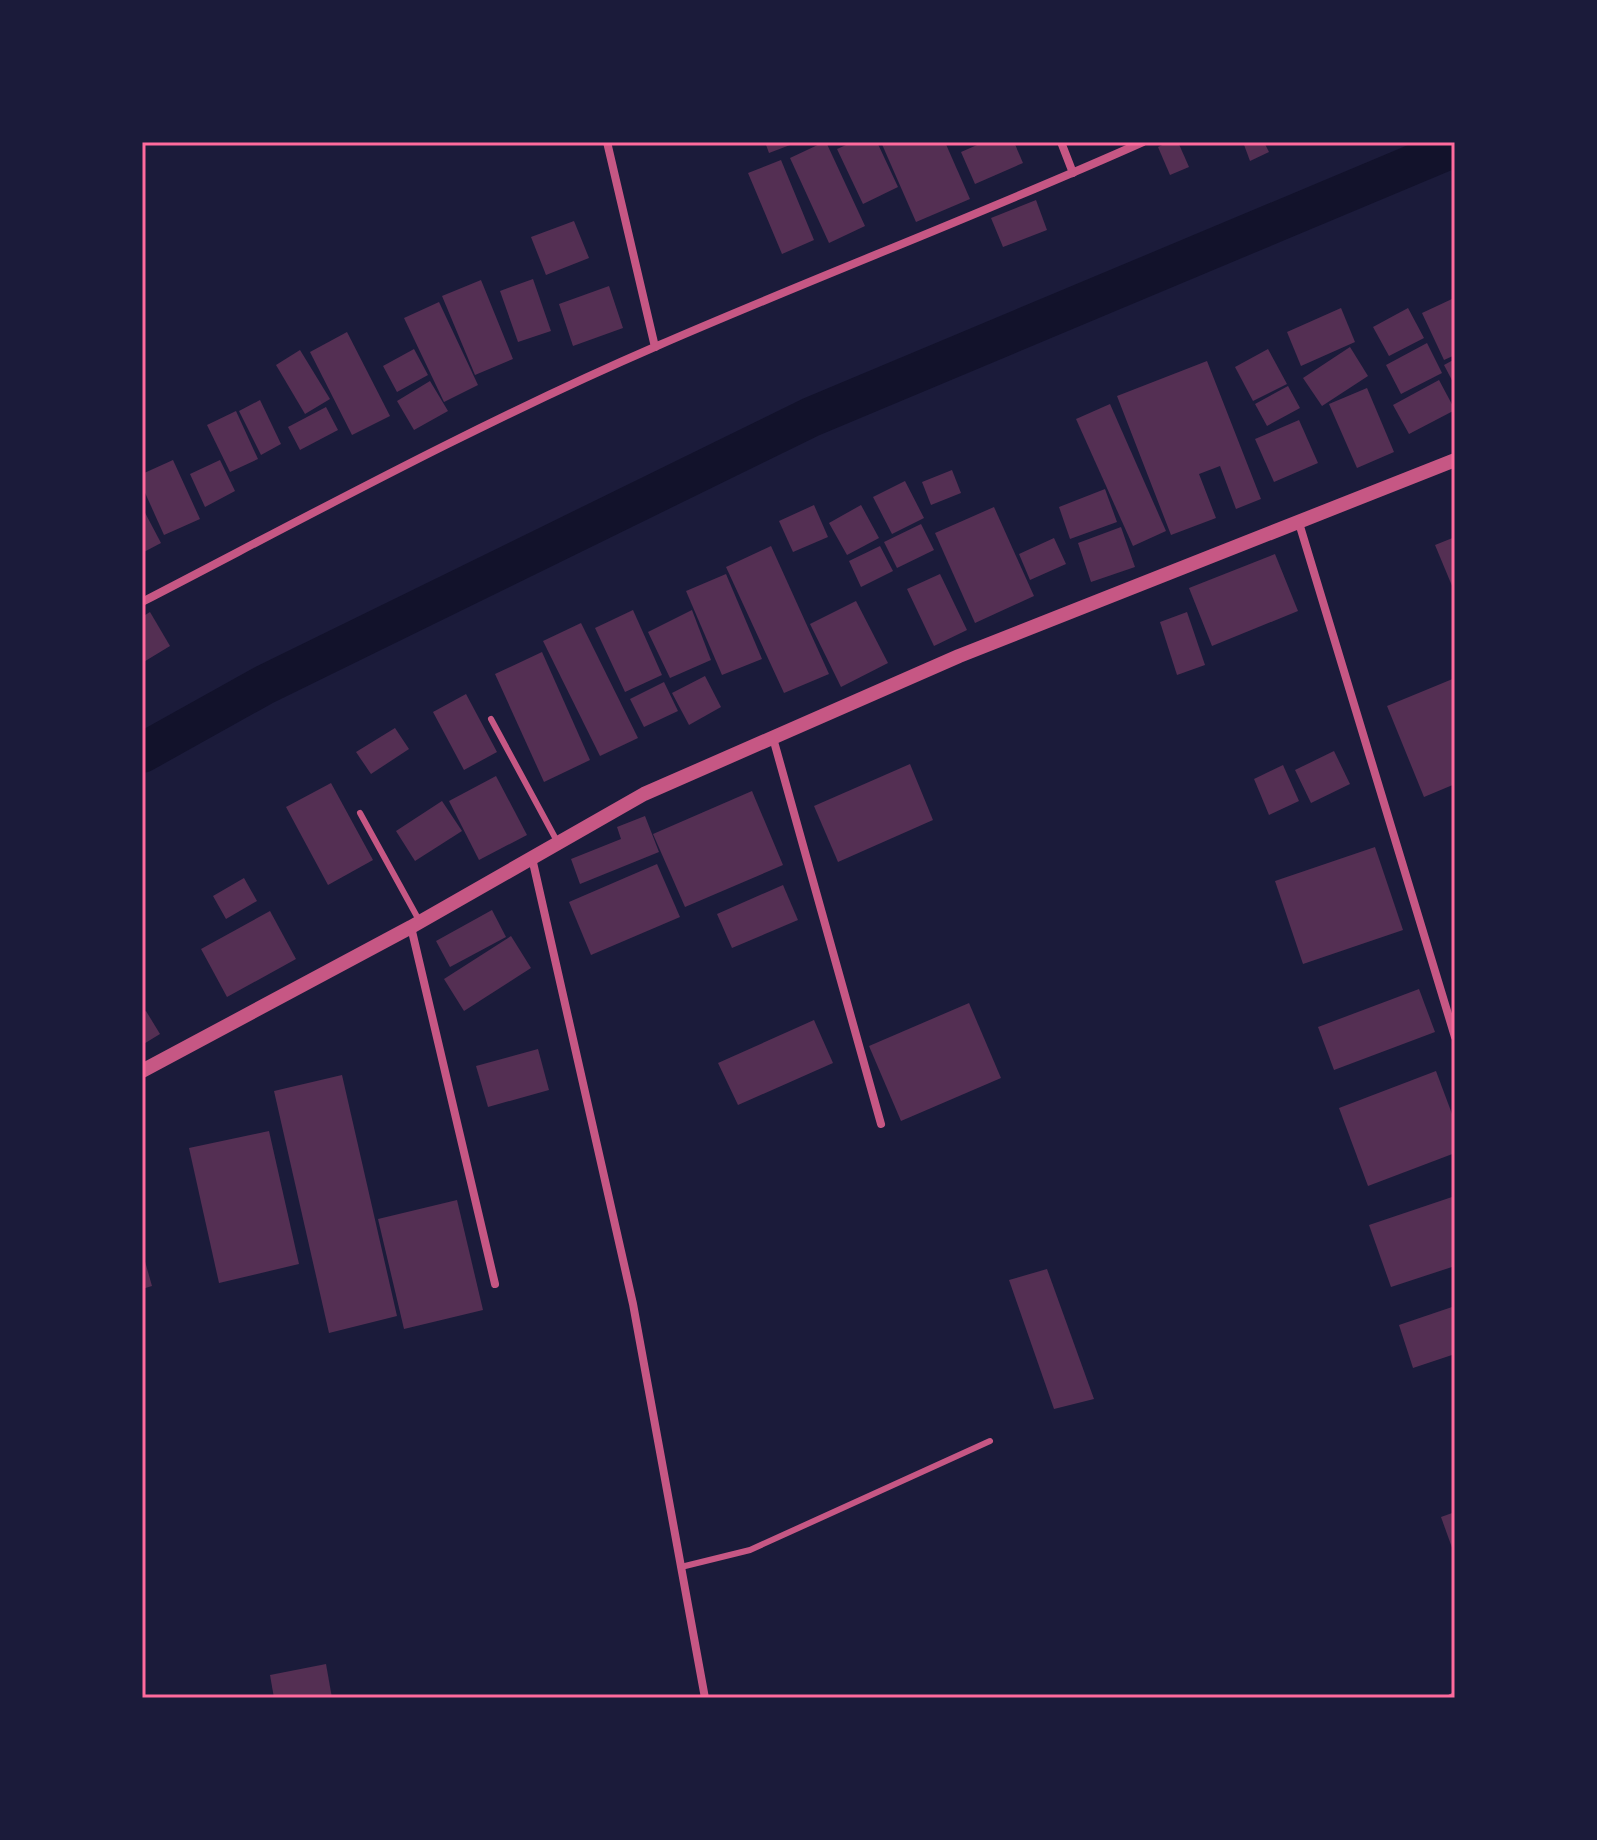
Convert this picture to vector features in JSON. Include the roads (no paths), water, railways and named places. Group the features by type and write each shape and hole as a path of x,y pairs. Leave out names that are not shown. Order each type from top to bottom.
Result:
{"street":[{"path":"607,142 655,347"},
{"path":"1061,142 1073,173"},
{"path":"142,602 456,440 655,347 1143,142"},
{"path":"142,1071 416,925 644,794 959,656 1455,460"},
{"path":"1299,523 1455,1037"},
{"path":"773,738 881,1124"},
{"path":"532,858 633,1304 705,1698"},
{"path":"416,925 495,1284"}],"lane":[{"path":"491,719 558,843"},
{"path":"360,813 416,925"},
{"path":"681,1567 750,1550 990,1441"}],"waterway":[{"path":"142,753 264,685 811,417 1455,147"}]}
